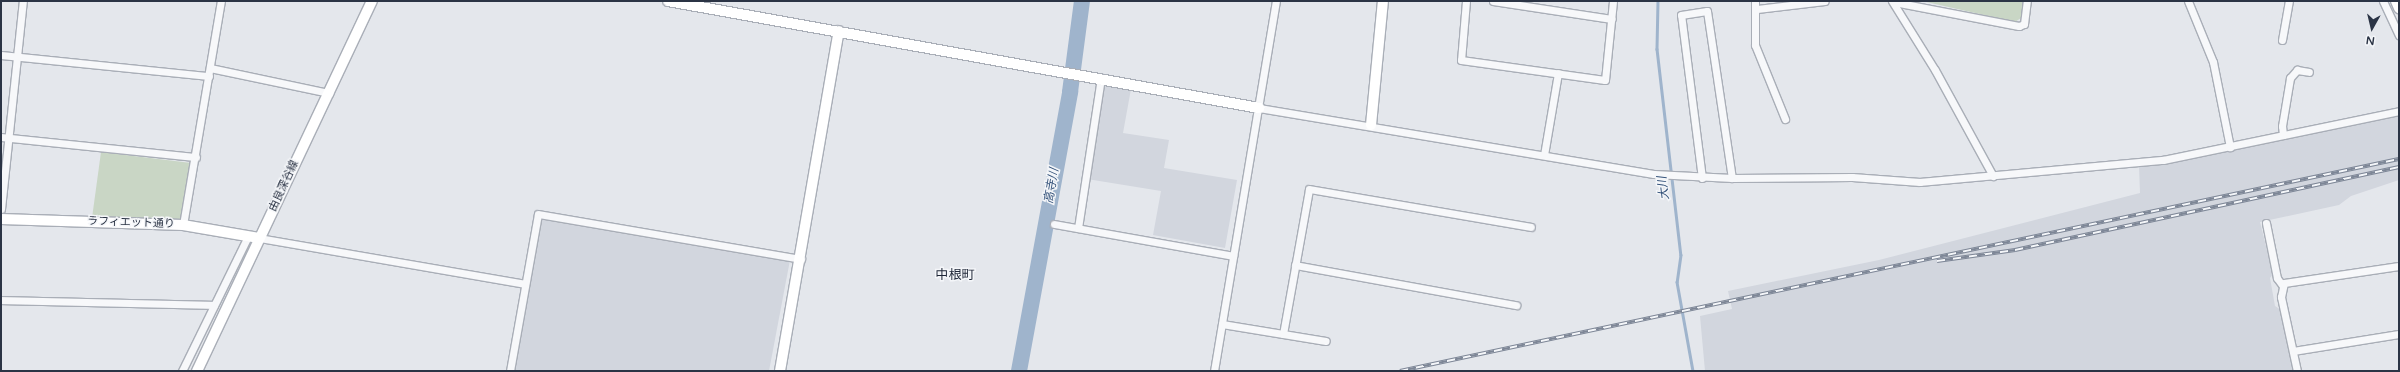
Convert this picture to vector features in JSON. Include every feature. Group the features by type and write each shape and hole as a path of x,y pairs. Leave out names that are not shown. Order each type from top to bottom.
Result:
{"street":[{"path":"1,208 5,137 17,56 23,1"},
{"path":"183,225 196,158 221,1"},
{"name":"由良深谷線","path":"197,371 372,1"},
{"path":"668,1 1101,78 1259,108 1622,167 1638,172 1702,178 1852,177 1920,182 2155,161 2230,147 2399,111"},
{"path":"1214,371 1276,1"},
{"path":"1371,125 1383,1"},
{"path":"1466,1 1461,60 1606,80 1613,1"},
{"path":"1493,1 1612,19"},
{"path":"1755,1 1757,9 1755,45 1785,119"},
{"path":"1757,9 1825,1"},
{"path":"1893,2 2019,26 2024,24 2028,1"},
{"path":"2188,1 2213,62 2230,147"},
{"path":"2282,40 2289,1"},
{"path":"2383,1 2399,36"},
{"path":"2396,1 2399,8"},
{"path":"1893,2 1936,70 1993,176"},
{"path":"1702,178 1681,15 1707,11 1732,178"},
{"path":"780,371 840,31"},
{"path":"1,54 209,72 329,93"},
{"path":"2283,135 2282,126 2290,78 2298,70 2309,72"},
{"path":"1544,155 1558,73"},
{"path":"1078,228 1101,78"},
{"path":"5,137 196,158"},
{"path":"1283,334 1309,189 1531,227"},
{"path":"510,371 538,214 801,258"},
{"name":"ラフィエット通り","path":"1,219 183,225 260,238"},
{"path":"2266,223 2277,278 2282,285 2281,297 2296,371"},
{"path":"1054,224 1233,256"},
{"path":"182,371 248,236"},
{"path":"260,238 525,284"},
{"path":"1295,266 1516,306"},
{"path":"2282,285 2290,281 2399,266"},
{"path":"1,300 214,305"},
{"path":"1222,324 1326,341"},
{"path":"2293,351 2399,334"}],"shaded area":[{"path":"1104,84 1131,89 1123,133 1169,140 1164,168 1237,180 1225,248 1153,235 1161,191 1087,179"},
{"path":"2399,115 2399,180 2351,196 2339,205 2260,222 2273,274 2270,278 2275,306 2281,310 2294,371 1705,371 1700,316 1732,309 1728,291 1879,260 2140,193 2139,166"},
{"path":"541,216 790,260 769,371 513,371"}],"green space":[{"path":"1922,1 2024,1 2021,18 2015,22"},
{"path":"101,152 191,163 180,222 92,218"}],"waterway":[{"name":"高寺川","path":"1019,371 1070,92 1082,1"},
{"name":"大川","path":"1658,1 1657,49 1681,255 1677,282 1693,371"}],"railway":[{"path":"1400,371 2399,159"},
{"path":"1937,261 2015,250 2399,167"}],"district":[{"name":"中根町","path":"955,275"}]}
